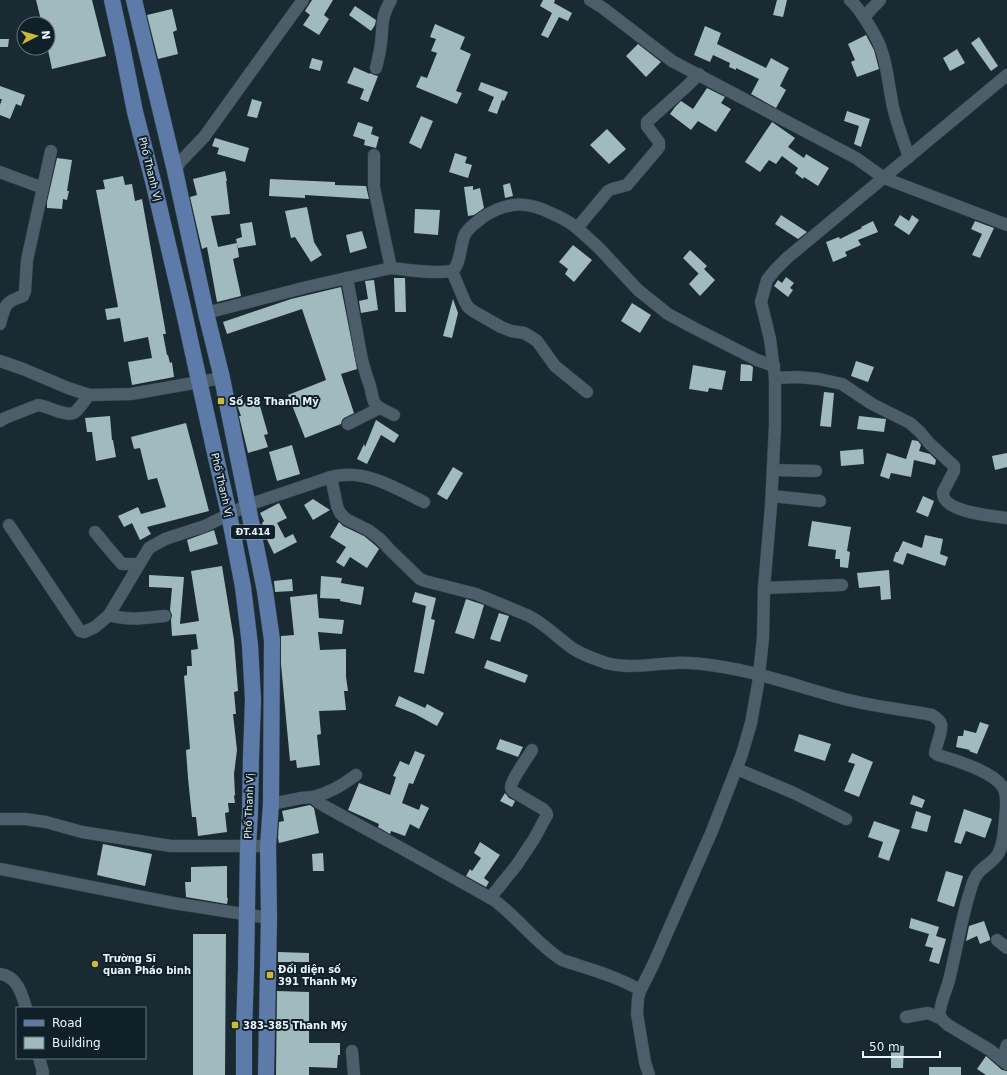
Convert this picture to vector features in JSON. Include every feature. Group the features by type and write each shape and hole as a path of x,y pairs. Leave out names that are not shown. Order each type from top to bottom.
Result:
{"main road":[{"name":"Phố Thanh Vị","path":"112,0 135,112 153,181 200,383 229,514 243,587 250,645 253,700 248,846 244,1075"},
{"name":"Phố Thanh Vị","path":"134,0 222,378 265,591 272,640 271,804 268,846 269,918 266,1075"}],"street":[{"path":"175,171 180,162 204,137 303,0"},
{"path":"376,68 379,54 382,20 391,0"},
{"path":"590,0 603,8 672,60 856,158 884,178 1007,225"},
{"path":"850,0 855,4 877,39 886,68 894,113 909,157"},
{"path":"864,17 880,0"},
{"path":"577,228 608,191 627,185 659,147 659,142 647,126 647,122 699,74"},
{"path":"649,1075 645,1062 637,1014 640,990 650,971 712,831 737,769 751,723 759,675 763,638 764,588 772,496 775,426 774,372 770,339 761,302 768,280 775,270 787,258 1007,75"},
{"path":"0,324 5,306 12,300 23,296 25,291 27,260 51,151"},
{"path":"374,156 374,188 391,268"},
{"path":"0,172 43,188"},
{"path":"452,271 456,266 462,242 466,234 478,221 499,208 514,204 524,204 550,212 570,222 577,228 600,248 638,290 668,314 757,360 774,372 798,378 819,379 842,384 872,404 910,424 954,466 954,471 942,495 949,504 959,509 1007,518"},
{"path":"206,313 307,287 391,268 411,271 452,271"},
{"path":"452,271 468,307 511,332 524,333 537,341 555,366 587,392"},
{"path":"347,278 355,326 373,399 375,404 380,408 394,414"},
{"path":"0,361 89,395 131,394 222,378"},
{"path":"0,421 4,418 38,405 44,405 68,414 74,413 89,395"},
{"path":"348,424 380,408"},
{"path":"773,470 816,471"},
{"path":"9,526 80,630 84,632 95,627 109,615 149,548 165,539 205,526 248,505 343,474 380,480 424,502"},
{"path":"331,477 337,506 340,513 346,519 380,538 390,550 420,579 476,594 529,616 537,620 574,649 585,655 606,663 620,665 635,666 693,662 718,666 759,675 838,698 932,715 938,719 942,728 935,753 972,767 1000,782 1005,791 1007,803 1001,849 989,865 975,876 964,912 939,1015 948,1025 990,1050 1004,1062"},
{"path":"772,496 820,501"},
{"path":"95,532 122,564 139,564"},
{"path":"764,588 842,585"},
{"path":"109,615 130,619 165,616"},
{"path":"490,898 516,866 534,839 547,815 543,809 514,792 511,788 513,781 532,750"},
{"path":"737,769 794,793 846,819"},
{"path":"271,804 326,794 341,786 356,775"},
{"path":"313,797 326,807 490,898 506,909 537,939 562,960 627,982 640,990"},
{"path":"0,819 25,819 46,822 82,832 171,846 268,846"},
{"path":"0,869 173,903 269,918"},
{"path":"997,940 1007,948"},
{"path":"0,974 4,974 14,981 21,992 26,1007"},
{"path":"906,1017 928,1013 942,1019"},
{"path":"1004,1062 1007,1045"},
{"path":"352,1051 354,1075"},
{"path":"39,1059 43,1072 42,1075"}],"building":[{"path":"36,0 92,0 106,56 52,69 49,56 56,56 56,16 40,16"},
{"path":"312,0 333,0 324,15 329,19 319,35 303,25 310,15 305,11"},
{"path":"543,0 555,0 554,3 572,13 568,21 559,17 548,38 541,35 552,13 540,6"},
{"path":"777,0 787,0 783,17 773,15"},
{"path":"355,6 376,20 371,31 349,15"},
{"path":"172,9 177,30 173,32 178,54 158,59 147,15"},
{"path":"435,24 465,37 460,49 471,54 456,91 462,93 457,104 416,87 421,76 427,78 437,53 431,51 436,39 430,37"},
{"path":"705,26 721,33 717,44 766,68 771,58 789,68 780,86 786,90 776,108 751,94 759,79 736,68 736,70 729,67 730,63 713,55 710,62 694,55"},
{"path":"866,35 874,50 879,69 857,77 851,62 855,60 848,44"},
{"path":"979,37 998,66 991,71 971,43"},
{"path":"0,39 9,39 8,47 0,47"},
{"path":"638,44 661,62 646,77 626,56"},
{"path":"957,49 965,63 950,71 943,58"},
{"path":"312,58 323,61 320,71 309,68"},
{"path":"354,67 378,76 368,102 360,99 364,89 347,83"},
{"path":"481,82 508,92 504,101 502,100 497,114 488,111 494,97 478,90"},
{"path":"0,86 25,95 21,106 16,104 10,119 0,115 0,105 2,99 0,99"},
{"path":"707,88 725,97 721,103 731,109 716,132 698,121 691,130 670,114 681,101 693,109"},
{"path":"252,99 262,102 257,118 247,116"},
{"path":"847,111 870,119 861,147 854,144 859,126 844,121"},
{"path":"421,116 433,121 421,149 409,143"},
{"path":"358,122 373,127 371,134 379,137 376,148 364,145 365,140 353,136"},
{"path":"772,122 795,138 788,147 804,158 806,154 829,168 818,186 804,177 803,179 795,173 798,168 782,156 776,164 769,160 760,172 745,162"},
{"path":"607,129 626,149 609,164 590,145"},
{"path":"215,138 249,148 245,162 217,154 219,148 212,146"},
{"path":"455,153 467,157 465,163 472,165 468,178 449,172"},
{"path":"57,158 72,160 67,191 69,191 67,200 63,199 62,209 47,208"},
{"path":"225,171 230,214 211,216 218,247 237,243 239,257 233,259 241,296 217,302 207,247 202,249 190,197 197,195 193,179"},
{"path":"123,176 125,185 132,184 135,201 142,199 166,334 163,334 167,355 170,363 172,362 174,377 132,385 128,362 152,358 148,337 124,342 120,318 107,320 105,309 118,307 96,190 105,189 103,180"},
{"path":"270,179 335,182 335,185 366,186 369,199 305,195 305,198 269,196"},
{"path":"510,183 513,196 505,198 503,185"},
{"path":"473,186 473,190 480,188 484,208 474,215 468,216 464,187"},
{"path":"307,207 314,242 322,255 311,262 295,237 291,238 285,211"},
{"path":"415,209 440,210 438,235 414,233"},
{"path":"781,215 807,232 798,239 775,224"},
{"path":"900,215 909,221 912,215 919,220 909,235 894,225"},
{"path":"873,221 878,232 858,240 861,245 845,252 847,256 833,262 826,242 839,237 840,239"},
{"path":"975,221 994,228 980,258 972,255 982,234 971,229"},
{"path":"252,222 256,245 238,248 236,239 242,237 240,224"},
{"path":"362,231 367,248 350,253 346,235"},
{"path":"573,245 592,260 574,282 565,274 568,269 559,262"},
{"path":"690,250 707,266 704,269 715,280 700,296 689,284 699,274 683,258"},
{"path":"786,277 794,283 790,288 793,290 788,297 774,286 778,280 782,283"},
{"path":"394,278 405,278 406,312 395,312"},
{"path":"374,280 378,310 361,313 359,301 368,299 365,281"},
{"path":"341,287 357,369 341,374 354,413 344,418 341,424 305,438 288,395 326,380 302,309 227,334 223,322 291,299"},
{"path":"453,299 458,313 452,338 443,336"},
{"path":"632,303 651,315 640,333 621,321"},
{"path":"856,361 874,367 868,382 851,376"},
{"path":"741,364 750,365 753,367 752,381 740,381"},
{"path":"693,365 726,371 722,390 709,388 708,392 689,389"},
{"path":"824,392 834,393 831,427 820,426"},
{"path":"258,399 268,434 264,435 268,447 248,453 239,416 241,416 237,405"},
{"path":"110,416 112,440 116,457 96,461 92,432 87,432 85,418"},
{"path":"859,416 886,419 884,432 857,429"},
{"path":"376,420 399,435 394,443 381,435 367,464 357,459 364,444 365,447"},
{"path":"186,423 209,511 147,527 151,534 140,540 132,523 124,527 118,516 138,507 141,514 166,507 157,478 148,480 140,448 134,449 131,437"},
{"path":"912,440 918,441 921,445 919,451 930,454 936,460 935,465 914,460 911,477 891,473 889,479 880,476 887,453 906,459"},
{"path":"292,445 300,474 277,481 269,452"},
{"path":"863,449 864,464 841,466 840,451"},
{"path":"1007,453 1007,467 995,470 992,456"},
{"path":"453,467 463,473 447,500 437,494"},
{"path":"923,496 934,501 928,517 916,512"},
{"path":"313,499 330,510 313,520 304,505"},
{"path":"279,503 287,518 277,523 285,538 293,534 297,542 274,554 263,531 265,529 262,523 264,521 260,513"},
{"path":"812,521 851,527 847,551 850,552 848,568 840,567 840,559 835,559 836,550 808,546"},
{"path":"339,522 343,526 364,536 379,549 367,568 350,557 344,567 336,562 346,547 330,537"},
{"path":"214,530 218,544 190,552 187,540"},
{"path":"925,535 943,539 940,554 948,557 945,566 907,553 903,565 893,561 896,552 898,552 903,541 922,548"},
{"path":"222,566 234,640 238,691 234,692 236,714 233,714 237,750 234,774 235,803 228,803 229,812 225,813 227,832 198,836 196,817 192,817 188,778 186,750 190,749 184,676 187,675 187,666 192,666 191,650 198,649 196,634 172,636 172,615 170,610 172,588 149,587 149,575 184,577 180,624 199,621 191,571"},
{"path":"889,570 891,599 881,600 880,586 859,588 857,573"},
{"path":"321,576 342,578 341,583 364,587 361,605 340,601 340,599 320,598"},
{"path":"292,579 293,591 275,592 274,581"},
{"path":"415,592 436,598 431,619 435,620 424,674 414,672 426,606 412,602"},
{"path":"317,594 319,618 344,620 342,634 318,632 320,650 346,649 346,677 348,691 344,691 346,710 319,711 321,734 317,735 320,765 297,768 296,760 290,761 281,664 281,636 294,635 290,597"},
{"path":"466,599 484,605 474,639 455,633"},
{"path":"499,613 509,616 500,642 490,639"},
{"path":"487,660 528,675 525,683 484,668"},
{"path":"399,696 425,708 427,704 444,713 437,726 415,714 395,706"},
{"path":"980,722 989,725 977,754 969,751 970,750 956,747 958,736 963,736 964,730 976,733"},
{"path":"799,734 831,744 825,761 794,751"},
{"path":"500,739 523,747 518,757 496,749"},
{"path":"415,751 425,755 413,784 409,783 402,803 419,810 421,804 429,808 419,829 410,824 405,836 391,831 390,834 378,827 379,824 348,810 359,783 390,795 396,777 393,776 400,761 409,765"},
{"path":"852,753 873,762 859,797 844,791 855,764 848,762"},
{"path":"505,793 509,798 515,801 512,807 500,801"},
{"path":"913,795 925,800 922,808 910,804"},
{"path":"310,805 314,808 319,833 279,843 279,822 284,821 282,811"},
{"path":"964,809 992,819 985,838 966,831 961,844 954,842"},
{"path":"916,811 931,816 927,832 911,828"},
{"path":"874,821 900,830 889,861 878,857 883,842 868,837"},
{"path":"480,842 500,855 484,878 489,882 486,887 466,876 470,869 472,871 481,858 474,853"},
{"path":"103,844 152,854 145,886 97,875"},
{"path":"323,853 324,871 313,871 312,854"},
{"path":"227,866 227,904 186,897 185,882 191,882 191,867"},
{"path":"946,871 963,876 954,907 937,901"},
{"path":"911,918 939,927 936,936 946,939 939,964 929,961 933,948 925,946 929,934 909,928"},
{"path":"984,921 990,940 980,944 977,936 966,941 969,926"},
{"path":"193,934 226,934 225,1075 193,1075"},
{"path":"278,952 309,953 309,962 278,962"},
{"path":"277,991 309,992 309,1043 340,1043 340,1055 338,1055 337,1068 309,1067 309,1075 276,1075"},
{"path":"891,1045 904,1046 903,1068 891,1068"},
{"path":"986,1056 1002,1070 1007,1071 1007,1075 986,1075 977,1069"},
{"path":"929,1067 961,1067 961,1075 929,1075"}],"place":[{"name":"Số 58 Thanh Mỹ","path":"221,401"},
{"name":"Trường Sĩ quan Pháo binh","path":"95,964"},
{"name":"Đối diện số 391 Thanh Mỹ","path":"270,975"},
{"name":"383-385 Thanh Mỹ","path":"235,1025"}]}
